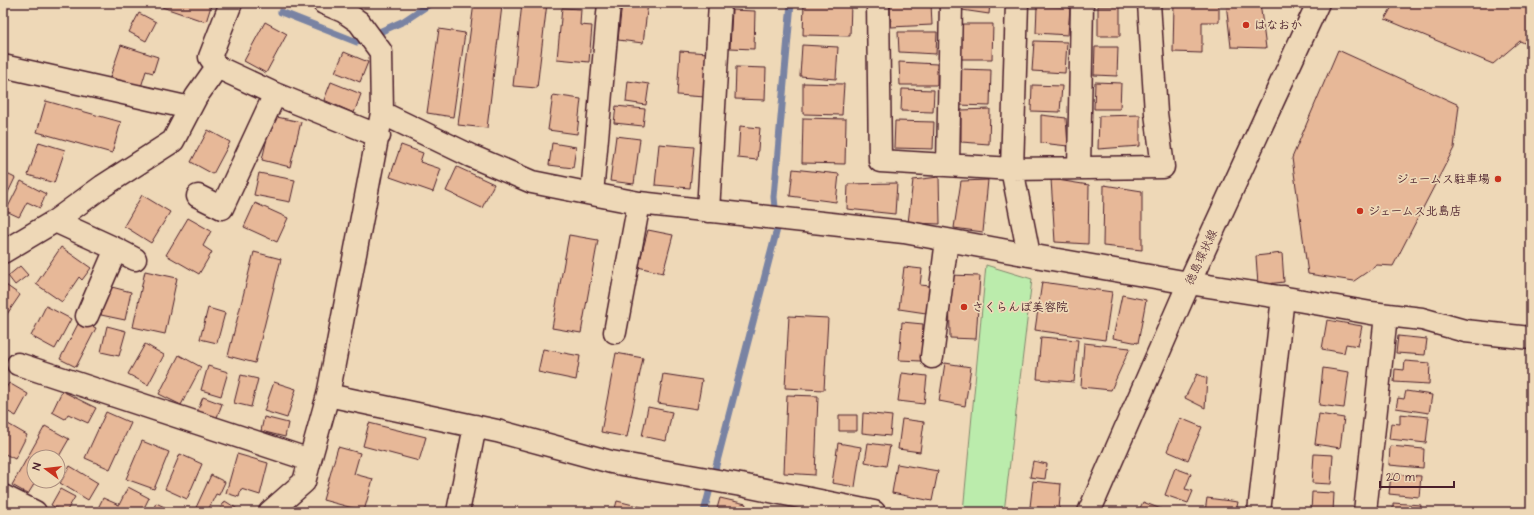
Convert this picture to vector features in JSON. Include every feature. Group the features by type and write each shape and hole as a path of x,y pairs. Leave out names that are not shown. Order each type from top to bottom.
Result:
{"street":[{"path":"231,3 210,57 217,68 275,94 379,136"},
{"path":"270,512 304,482 328,395 379,136 382,113 381,52 359,22 343,11 324,3"},
{"path":"592,194 609,3"},
{"path":"708,211 720,3"},
{"path":"878,3 880,161 1012,169 1163,167 1156,113 1149,3"},
{"path":"948,164 951,3"},
{"path":"1017,3 1012,169 1029,255"},
{"path":"1079,168 1082,3"},
{"name":"徳島環状線","path":"1088,512 1189,282 1318,3"},
{"path":"3,66 190,108"},
{"path":"7,245 54,221 103,186 173,141 190,108 217,68"},
{"path":"198,196 222,208 275,94"},
{"path":"382,113 471,156 532,182 592,194 639,203 904,232 1189,282 1386,315 1422,319 1465,331 1531,338"},
{"path":"615,332 639,203"},
{"path":"54,221 135,259"},
{"path":"932,357 947,240"},
{"path":"87,316 116,249"},
{"path":"1259,512 1283,297"},
{"path":"1365,512 1386,315"},
{"path":"18,364 310,460"},
{"path":"328,395 475,426 611,462 741,485 874,512"},
{"path":"458,512 475,426"},
{"path":"3,496 35,512"}],"green space":[{"path":"986,265 1032,279 1004,512 963,512"}],"building":[{"path":"163,3 212,3 206,22 162,7"},
{"path":"474,3 502,6 487,128 458,125"},
{"path":"522,3 547,3 537,88 513,86"},
{"path":"622,3 648,3 643,43 618,40"},
{"path":"804,3 851,3 850,36 803,35"},
{"path":"890,3 931,3 932,25 891,27"},
{"path":"964,3 990,3 989,14 962,10"},
{"path":"1174,3 1219,3 1219,22 1202,22 1202,53 1173,52"},
{"name":"はなおか","path":"1226,3 1260,3 1266,48 1231,47"},
{"path":"1394,3 1531,3 1531,46 1520,41 1493,64 1385,19"},
{"path":"1037,6 1070,7 1068,35 1036,33"},
{"path":"1098,6 1120,6 1120,36 1098,36"},
{"path":"562,8 581,9 580,25 592,26 589,62 557,59"},
{"path":"732,10 755,11 754,49 730,48"},
{"path":"139,13 156,22 146,41 129,32"},
{"path":"265,22 287,34 266,73 244,61"},
{"path":"961,24 993,24 992,59 961,59"},
{"path":"439,29 465,33 453,117 427,113"},
{"path":"898,32 937,32 936,54 899,52"},
{"path":"1034,41 1067,42 1065,73 1032,71"},
{"path":"121,45 158,57 153,73 146,71 141,87 110,77"},
{"path":"802,45 838,47 836,79 800,76"},
{"path":"1095,47 1118,47 1117,76 1094,75"},
{"name":"ジェームス北島店","path":"1338,50 1459,105 1454,148 1393,266 1377,265 1354,281 1308,274 1292,158"},
{"path":"680,51 708,53 705,97 677,95"},
{"path":"344,52 368,62 360,82 335,72"},
{"path":"899,62 937,64 937,85 900,85"},
{"path":"736,67 766,68 765,100 735,99"},
{"path":"959,69 991,70 990,106 958,105"},
{"path":"628,81 649,84 646,105 626,102"},
{"path":"331,82 361,94 354,113 324,100"},
{"path":"1095,82 1121,83 1120,109 1094,109"},
{"path":"803,83 844,84 842,115 803,114"},
{"path":"1032,85 1062,86 1060,112 1031,111"},
{"path":"902,89 934,90 933,112 901,111"},
{"path":"553,95 581,99 577,134 548,130"},
{"path":"46,101 121,122 112,153 37,132"},
{"path":"616,106 645,109 643,126 614,123"},
{"path":"990,109 989,144 961,142 961,110"},
{"path":"1041,115 1066,118 1068,146 1041,143"},
{"path":"1140,115 1140,146 1098,149 1099,116"},
{"path":"272,116 301,122 290,167 262,160"},
{"path":"803,118 846,119 845,164 802,163"},
{"path":"895,121 934,122 933,149 894,148"},
{"path":"740,126 760,128 757,160 738,158"},
{"path":"208,130 230,142 213,174 191,162"},
{"path":"616,136 640,139 634,184 610,181"},
{"path":"39,142 65,150 54,183 28,175"},
{"path":"552,143 576,147 573,168 549,165"},
{"path":"659,144 694,147 690,188 655,185"},
{"path":"401,145 423,153 420,162 441,169 433,192 390,177"},
{"path":"457,167 494,184 482,208 446,191"},
{"path":"793,169 839,174 836,202 790,196"},
{"path":"3,172 15,178 3,203"},
{"path":"259,173 295,180 290,202 254,195"},
{"path":"939,177 940,224 908,223 913,180"},
{"path":"1051,179 1089,185 1088,244 1055,242"},
{"path":"988,180 983,232 954,228 961,181"},
{"path":"21,181 46,194 40,208 27,202 19,217 6,211"},
{"path":"897,183 895,214 847,209 848,184"},
{"path":"1104,185 1142,191 1142,250 1103,246"},
{"path":"142,195 170,212 151,243 124,226"},
{"path":"255,203 288,218 277,242 244,227"},
{"path":"188,218 211,231 203,246 212,252 199,274 166,255"},
{"path":"648,230 673,235 663,273 638,267"},
{"path":"569,235 598,240 581,333 552,328"},
{"path":"61,247 91,268 82,280 79,277 62,302 36,284"},
{"path":"254,252 281,259 255,363 228,356"},
{"path":"1282,253 1284,282 1258,285 1256,256"},
{"path":"20,266 28,275 15,285 8,276"},
{"path":"904,267 922,269 920,285 930,286 926,313 899,309"},
{"path":"145,271 177,278 165,334 133,327"},
{"name":"さくらんぼ美容院","path":"949,275 980,276 976,339 950,338"},
{"path":"1042,282 1112,292 1105,340 1035,330"},
{"path":"3,283 20,295 3,320"},
{"path":"108,286 131,292 125,320 101,315"},
{"path":"1122,295 1146,300 1138,343 1113,338"},
{"path":"46,306 71,319 55,349 31,336"},
{"path":"208,308 225,313 217,343 200,339"},
{"path":"789,316 828,318 824,390 785,388"},
{"path":"80,320 96,328 76,367 60,359"},
{"path":"1327,320 1362,326 1358,346 1346,344 1344,353 1322,349"},
{"path":"902,322 923,324 921,361 899,360"},
{"path":"107,326 126,331 119,356 101,352"},
{"path":"1398,336 1427,339 1425,355 1396,353"},
{"path":"1041,337 1078,340 1074,382 1037,379"},
{"path":"1084,343 1130,348 1111,390 1081,387"},
{"path":"145,344 164,355 148,385 128,374"},
{"path":"543,349 580,356 576,380 538,372"},
{"path":"616,353 643,358 627,437 601,432"},
{"path":"179,355 201,367 181,405 159,394"},
{"path":"1405,361 1430,363 1429,384 1394,382 1395,369 1404,370"},
{"path":"945,363 971,367 965,406 939,401"},
{"path":"208,366 228,372 221,396 201,390"},
{"path":"1323,368 1349,372 1344,408 1319,405"},
{"path":"902,373 927,376 924,404 898,401"},
{"path":"663,374 702,380 697,409 658,403"},
{"path":"1197,374 1207,378 1205,408 1185,398"},
{"path":"241,375 258,379 251,407 234,403"},
{"path":"274,382 296,389 287,418 264,411"},
{"path":"9,383 28,394 16,416 3,409 3,393"},
{"path":"62,391 96,408 88,423 68,414 65,419 52,412"},
{"path":"1406,391 1432,395 1429,413 1396,408 1398,398 1404,399"},
{"path":"787,395 818,396 815,475 784,473"},
{"path":"203,397 222,404 216,420 197,412"},
{"path":"648,407 672,412 666,441 642,436"},
{"path":"106,412 131,423 110,469 85,458"},
{"path":"863,413 892,416 890,436 862,433"},
{"path":"1319,414 1344,418 1340,448 1315,444"},
{"path":"1400,414 1429,417 1426,443 1389,439 1391,423 1400,424"},
{"path":"839,415 857,415 857,431 839,431"},
{"path":"264,417 288,423 285,437 261,431"},
{"path":"1180,418 1202,427 1188,460 1167,451"},
{"path":"902,419 924,422 920,452 898,449"},
{"path":"369,423 426,437 419,461 363,446"},
{"path":"8,424 27,435 15,459 3,453 3,434"},
{"path":"45,426 69,439 63,449 32,449"},
{"path":"142,441 169,452 154,489 126,479"},
{"path":"838,443 861,447 855,487 832,483"},
{"path":"868,443 890,446 886,466 865,462"},
{"path":"1390,446 1424,449 1423,468 1389,465"},
{"path":"338,447 360,453 354,474 373,479 364,511 323,500"},
{"path":"180,454 202,464 187,499 165,489"},
{"path":"237,454 268,463 260,495 241,489 239,497 226,493"},
{"path":"1314,454 1333,455 1331,484 1312,483"},
{"path":"26,460 26,489 31,489 28,494 12,485"},
{"path":"1033,461 1047,464 1045,479 1030,477"},
{"path":"897,464 938,471 932,501 892,493"},
{"path":"70,466 98,483 88,500 66,487 66,473"},
{"path":"1175,468 1191,474 1185,489 1193,491 1188,503 1165,495"},
{"path":"1391,474 1421,476 1419,497 1389,494"},
{"path":"211,475 225,482 219,495 216,494 207,512 194,512"},
{"path":"1033,481 1061,484 1059,510 1030,507"},
{"path":"128,487 149,498 142,512 96,512 103,498 119,505"},
{"path":"60,489 75,497 66,512 63,512 51,505"},
{"path":"1312,492 1334,493 1333,512 1311,512"},
{"path":"720,498 746,504 744,512 716,512"},
{"path":"1207,498 1238,502 1236,512 1205,512"},
{"path":"225,501 239,510 237,512 218,512"},
{"path":"617,501 654,510 653,512 614,512"},
{"path":"1143,502 1161,509 1160,512 1138,512"},
{"path":"156,503 175,512 152,512"},
{"path":"1393,503 1421,505 1420,512 1382,512 1382,509 1393,510"}],"waterway":[{"path":"281,12 357,42 404,21 431,3"},
{"path":"704,512 777,229 774,197 791,3"}],"place":[{"name":"はなおか","path":"1246,25"},
{"name":"ジェームス駐車場","path":"1498,179"},
{"name":"ジェームス北島店","path":"1360,211"},
{"name":"さくらんぼ美容院","path":"964,307"}]}
